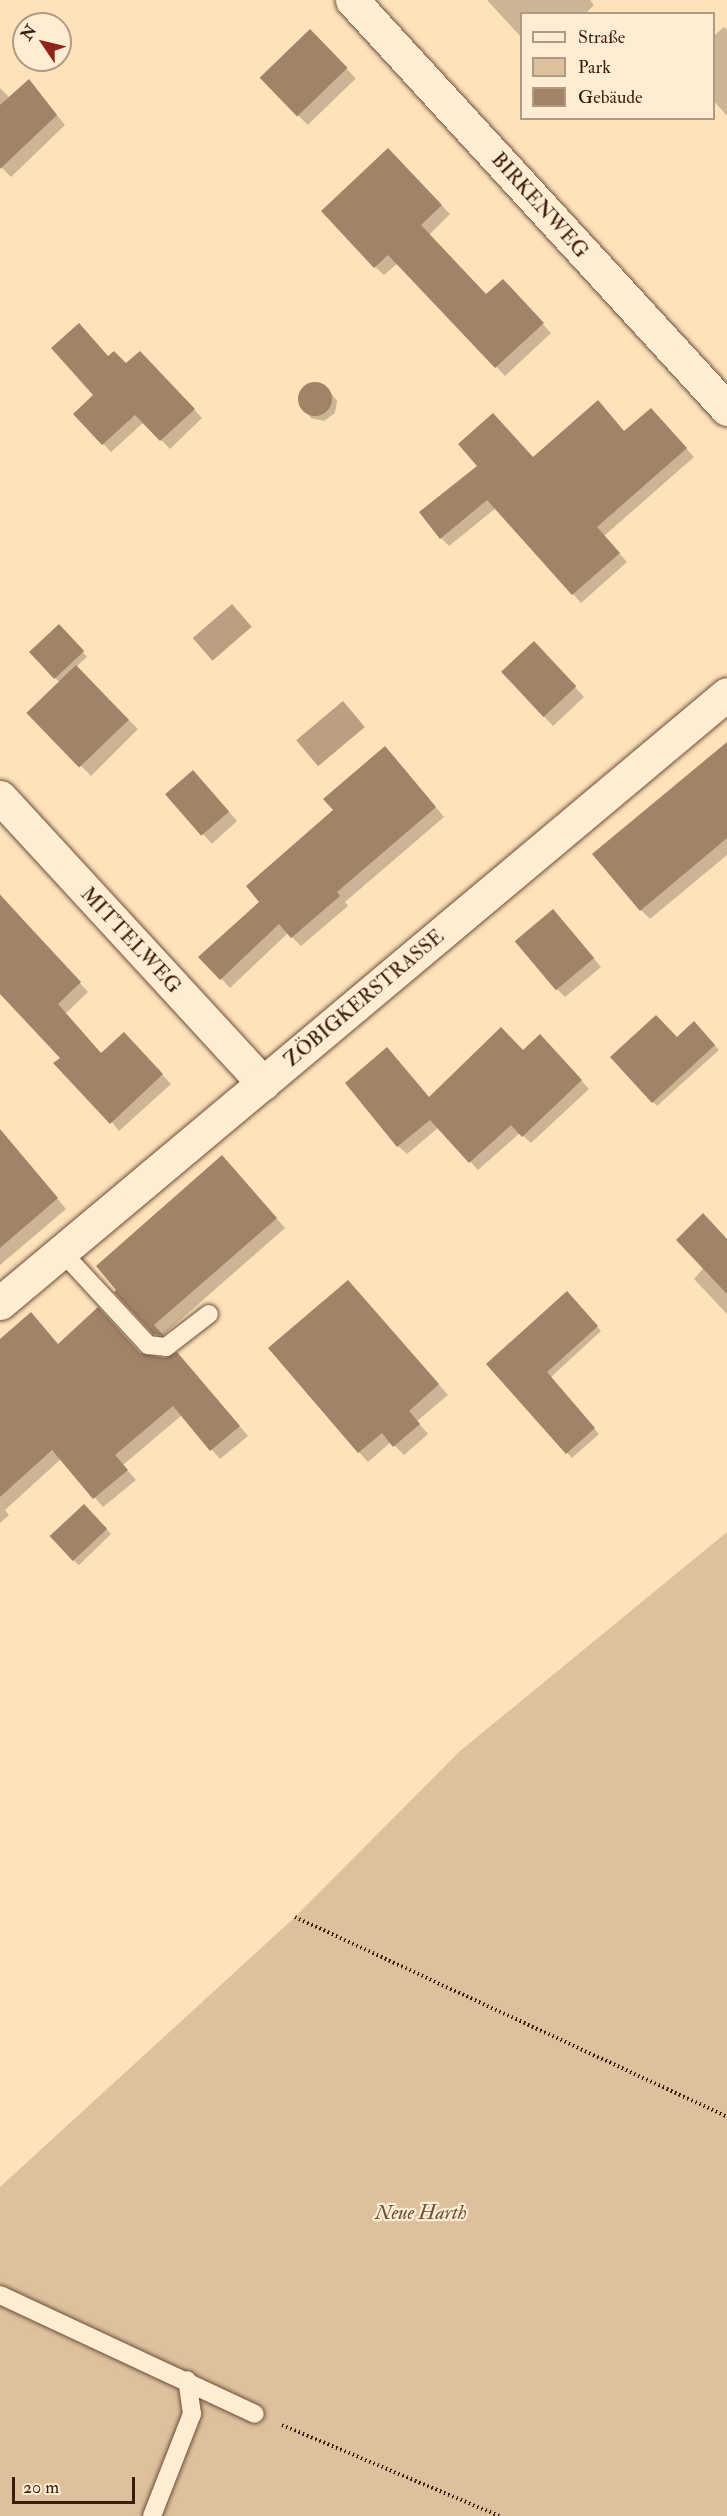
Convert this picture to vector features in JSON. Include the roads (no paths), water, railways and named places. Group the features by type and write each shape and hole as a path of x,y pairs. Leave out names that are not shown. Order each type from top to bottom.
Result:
{"main road":[{"name":"BIRKENWEG","path":"352,0 727,409"},
{"name":"ZÖBIGKERSTRASSE","path":"0,1303 727,694"},
{"name":"MITTELWEG","path":"0,797 263,1083"}],"lane":[{"path":"62,1252 148,1345 166,1347 209,1314"},
{"path":"0,2295 187,2380 255,2414"},
{"path":"152,2516 192,2414 187,2380"}],"park label":[{"name":"Neue Harth","path":"421,2212"}]}
